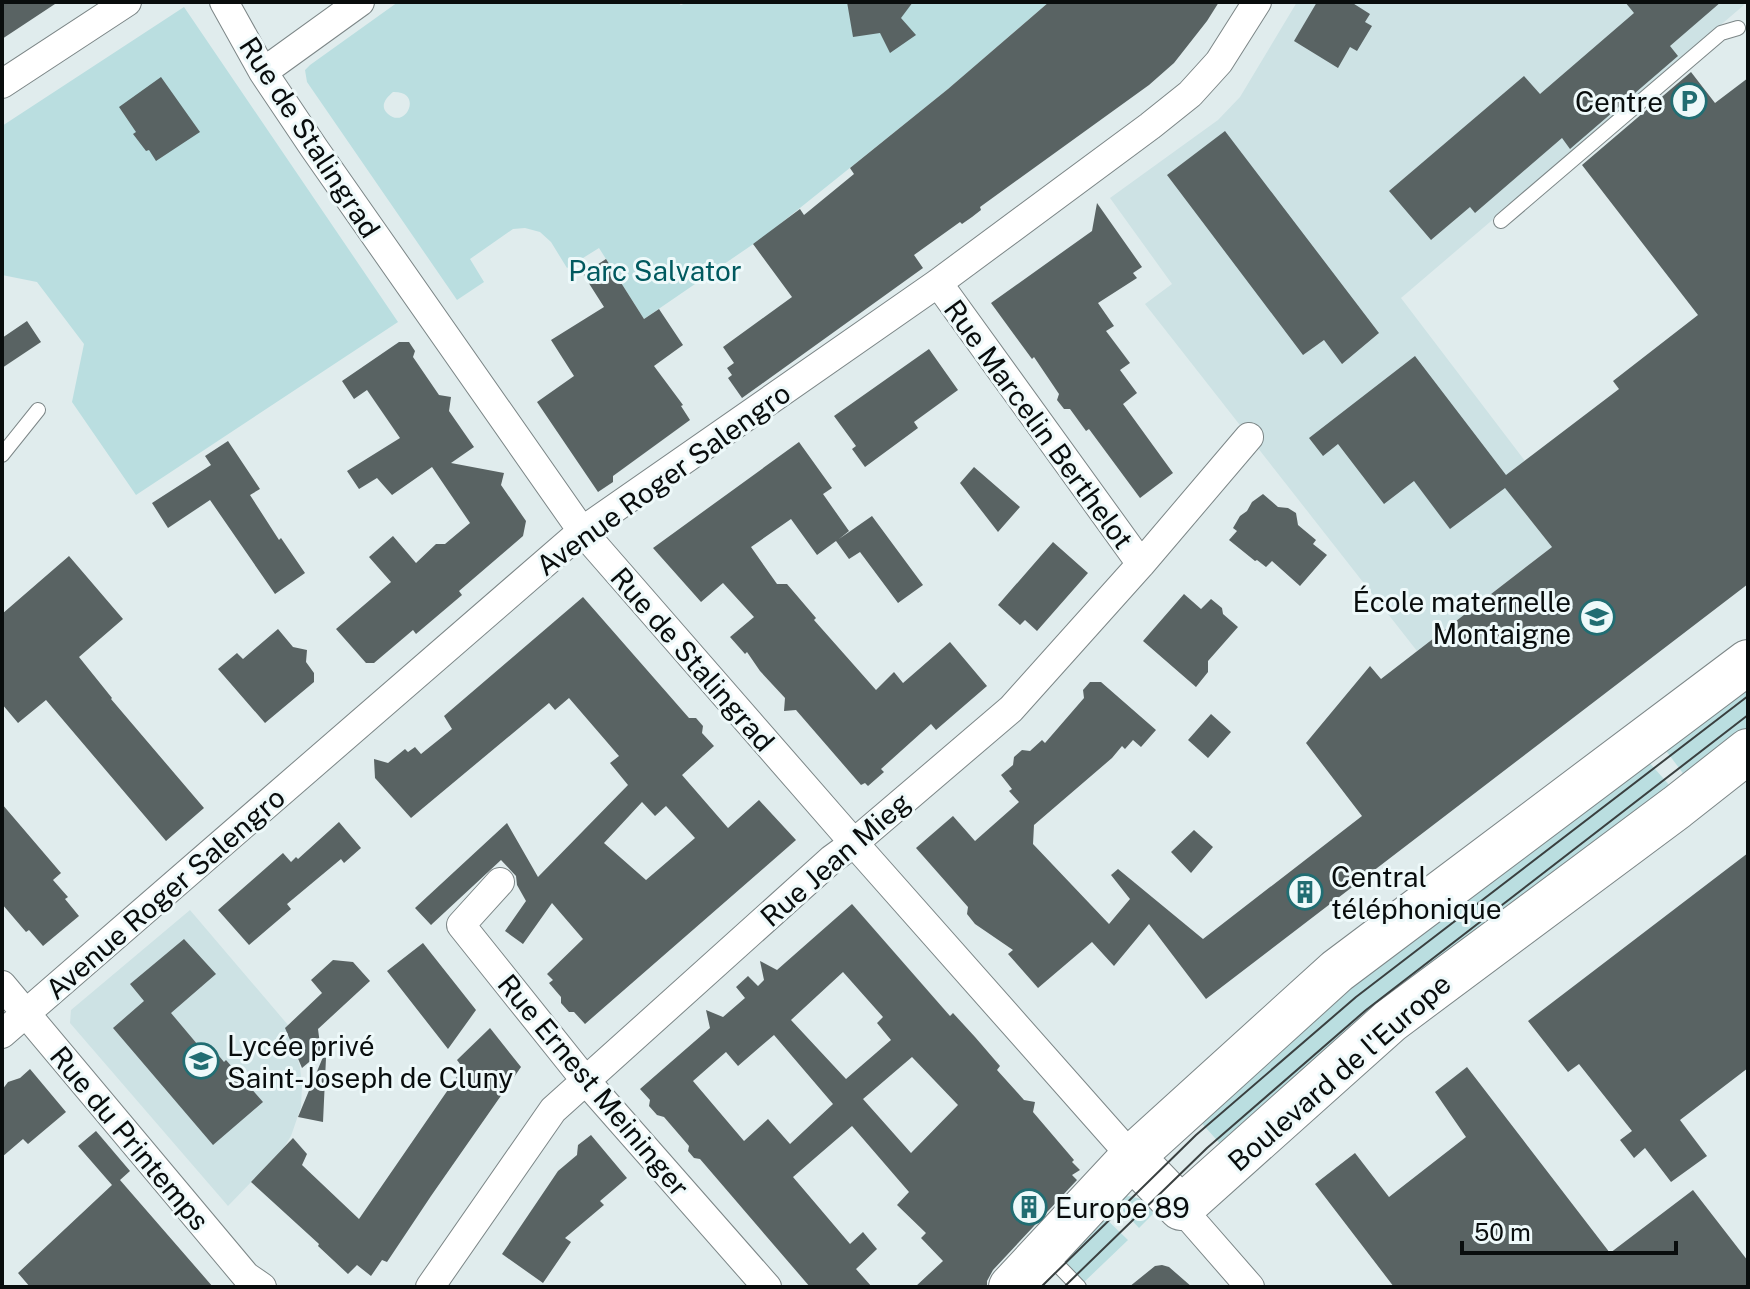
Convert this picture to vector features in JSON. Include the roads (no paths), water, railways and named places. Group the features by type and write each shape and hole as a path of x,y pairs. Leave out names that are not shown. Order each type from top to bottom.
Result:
{"main road":[{"path":"1011,1287 1132,1157 1337,971 1748,662"},
{"name":"Boulevard de l'Europe","path":"1181,1208 1390,1021 1748,751"},
{"path":"1132,1157 1181,1208"}],"street":[{"path":"2,84 127,2"},
{"name":"Rue de Stalingrad","path":"224,2 263,72 582,531 1132,1157"},
{"path":"263,72 360,2"},
{"name":"Avenue Roger Salengro","path":"2,1034 582,531 938,283 1190,94 1219,62 1257,2"},
{"name":"Rue Marcelin Berthelot","path":"938,283 1141,564"},
{"name":"Rue Jean Mieg","path":"430,1287 553,1110 832,859 1011,709 1249,437"},
{"name":"Rue Ernest Meininger","path":"500,882 461,925 585,1080 767,1287"},
{"name":"Rue du Printemps","path":"2,985 246,1276 262,1287"},
{"path":"1181,1208 1250,1287"}],"lane":[{"path":"1501,221 1721,33 1738,28"},
{"path":"2,455 38,410"},
{"path":"1045,1252 1079,1287"}],"tram line":[{"path":"1041,1287 1196,1135 1356,997 1748,696"},
{"path":"1064,1287 1207,1148 1366,1010 1748,715"}],"place":[{"name":"Centre","path":"1689,101"},
{"name":"École maternelle Montaigne","path":"1597,617"},
{"name":"Central téléphonique","path":"1305,892"},
{"name":"Lycée privé Saint-Joseph de Cluny","path":"201,1061"},
{"name":"Europe 89","path":"1029,1207"}],"park label":[{"name":"Parc Salvator","path":"655,270"}]}
